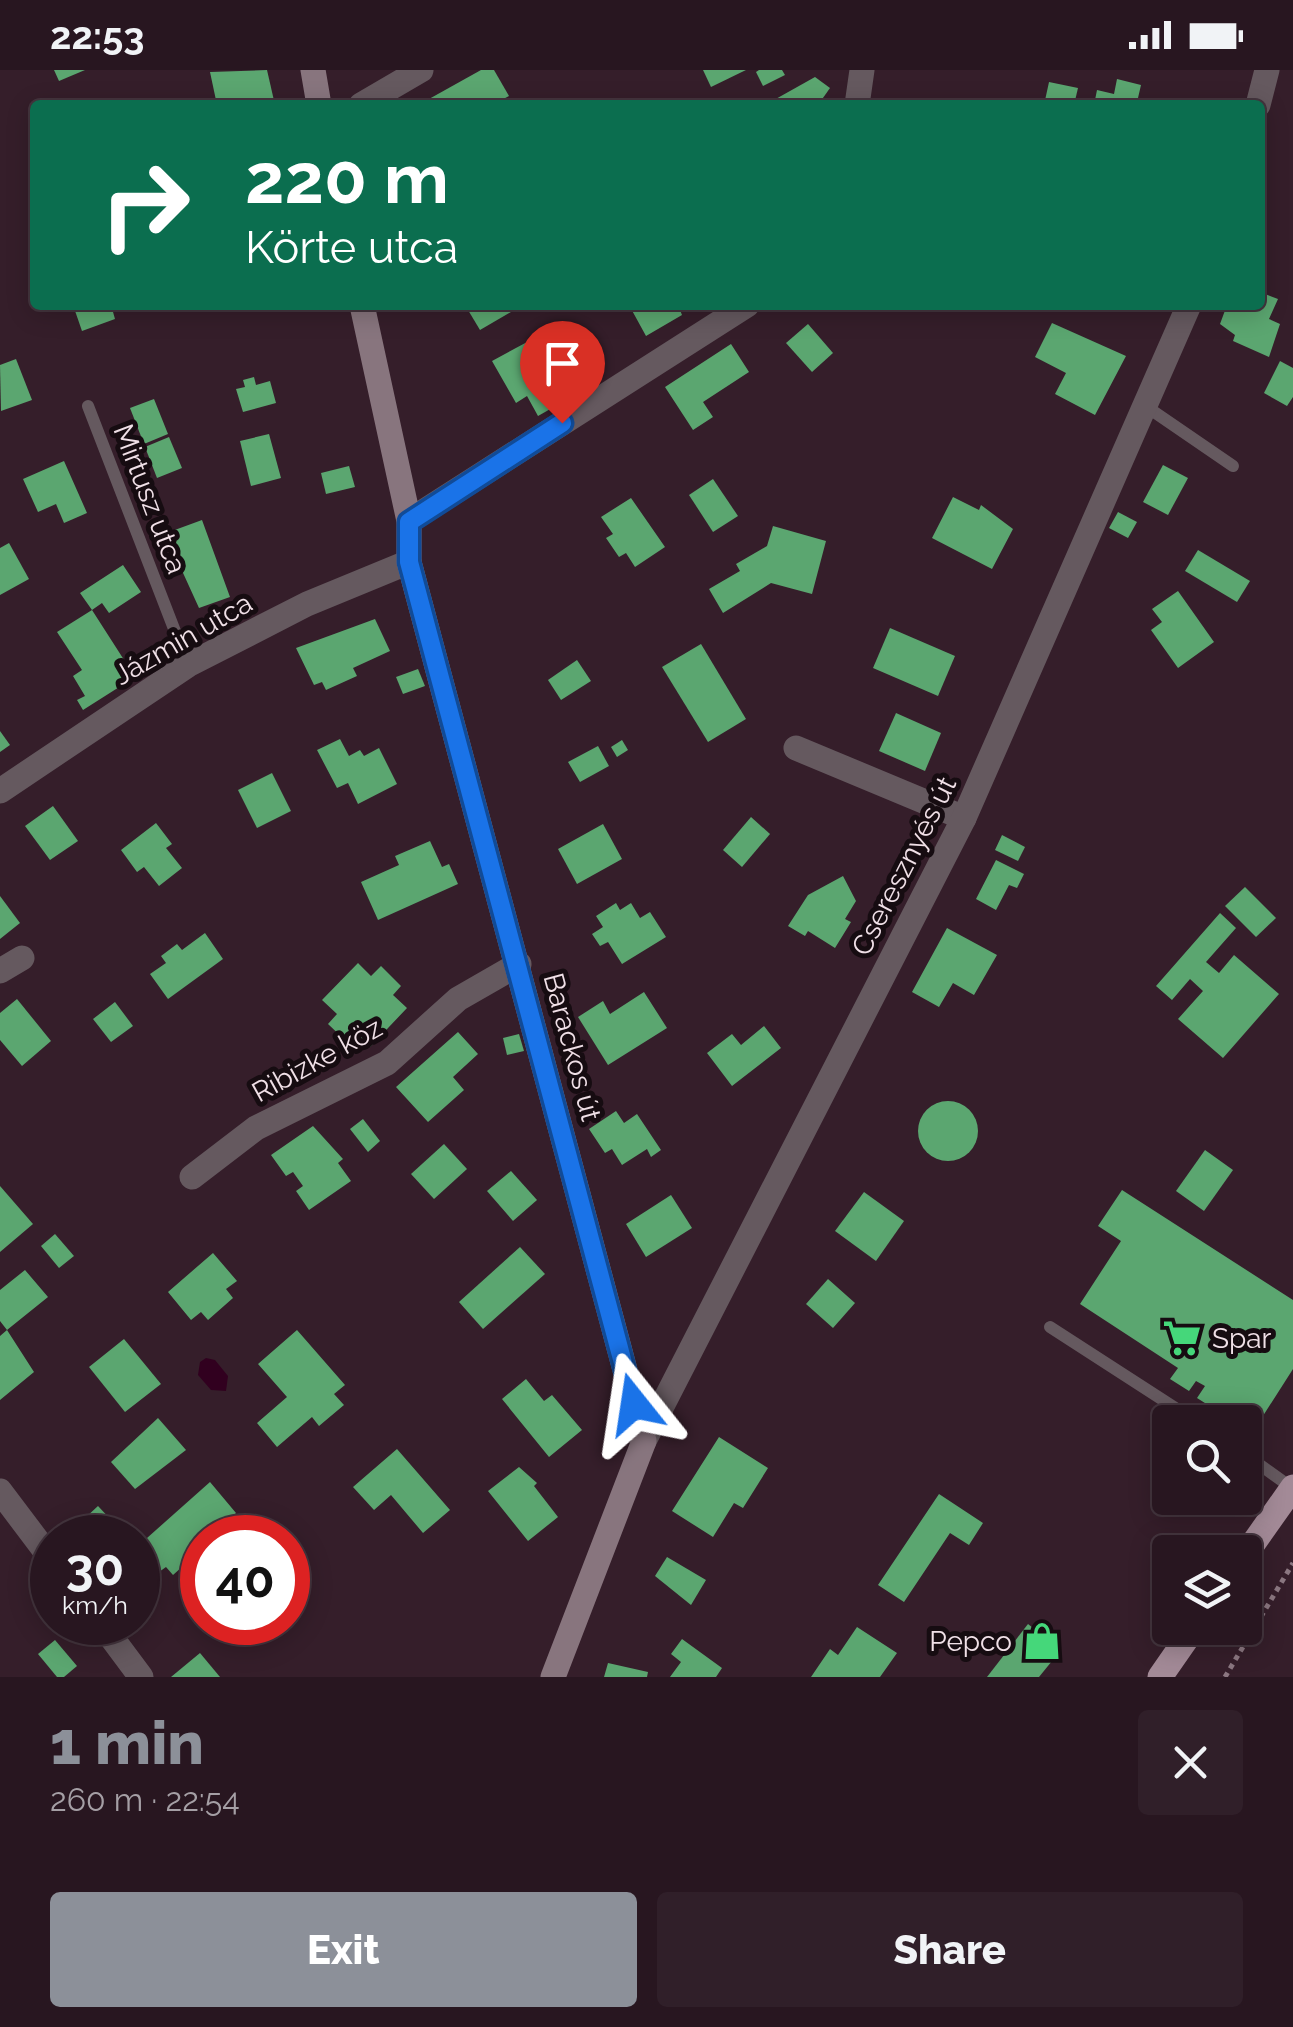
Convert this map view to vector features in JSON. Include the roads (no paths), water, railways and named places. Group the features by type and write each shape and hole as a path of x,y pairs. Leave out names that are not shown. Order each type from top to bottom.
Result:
{"main road":[{"path":"1259,1535 1292,1488"},
{"path":"1160,1677 1182,1645"}],"street":[{"path":"313,70 319,100"},
{"path":"369,100 420,70"},
{"path":"857,100 862,70"},
{"path":"1259,100 1267,70"},
{"name":"Barackos út","path":"363,310 409,522 409,562 520,964 644,1441"},
{"path":"409,522 738,310"},
{"name":"Cseresznyés út","path":"644,1441 964,818 1187,310"},
{"name":"Jázmin utca","path":"0,791 188,665 307,604 409,562"},
{"path":"796,748 964,818"},
{"name":"Ribizke köz","path":"192,1177 256,1128 387,1063 458,999 520,964"},
{"path":"553,1677 644,1441"},
{"path":"0,1490 30,1530"},
{"path":"117,1645 141,1677"}],"lane":[{"path":"1143,404 1233,466"},
{"name":"Mirtusz utca","path":"88,406 188,665"},
{"path":"1050,1327 1171,1405"},
{"path":"1262,1466 1292,1488"}],"place":[{"name":"Spar","path":"1182,1338"},
{"name":"Pepco","path":"1042,1641"}]}
